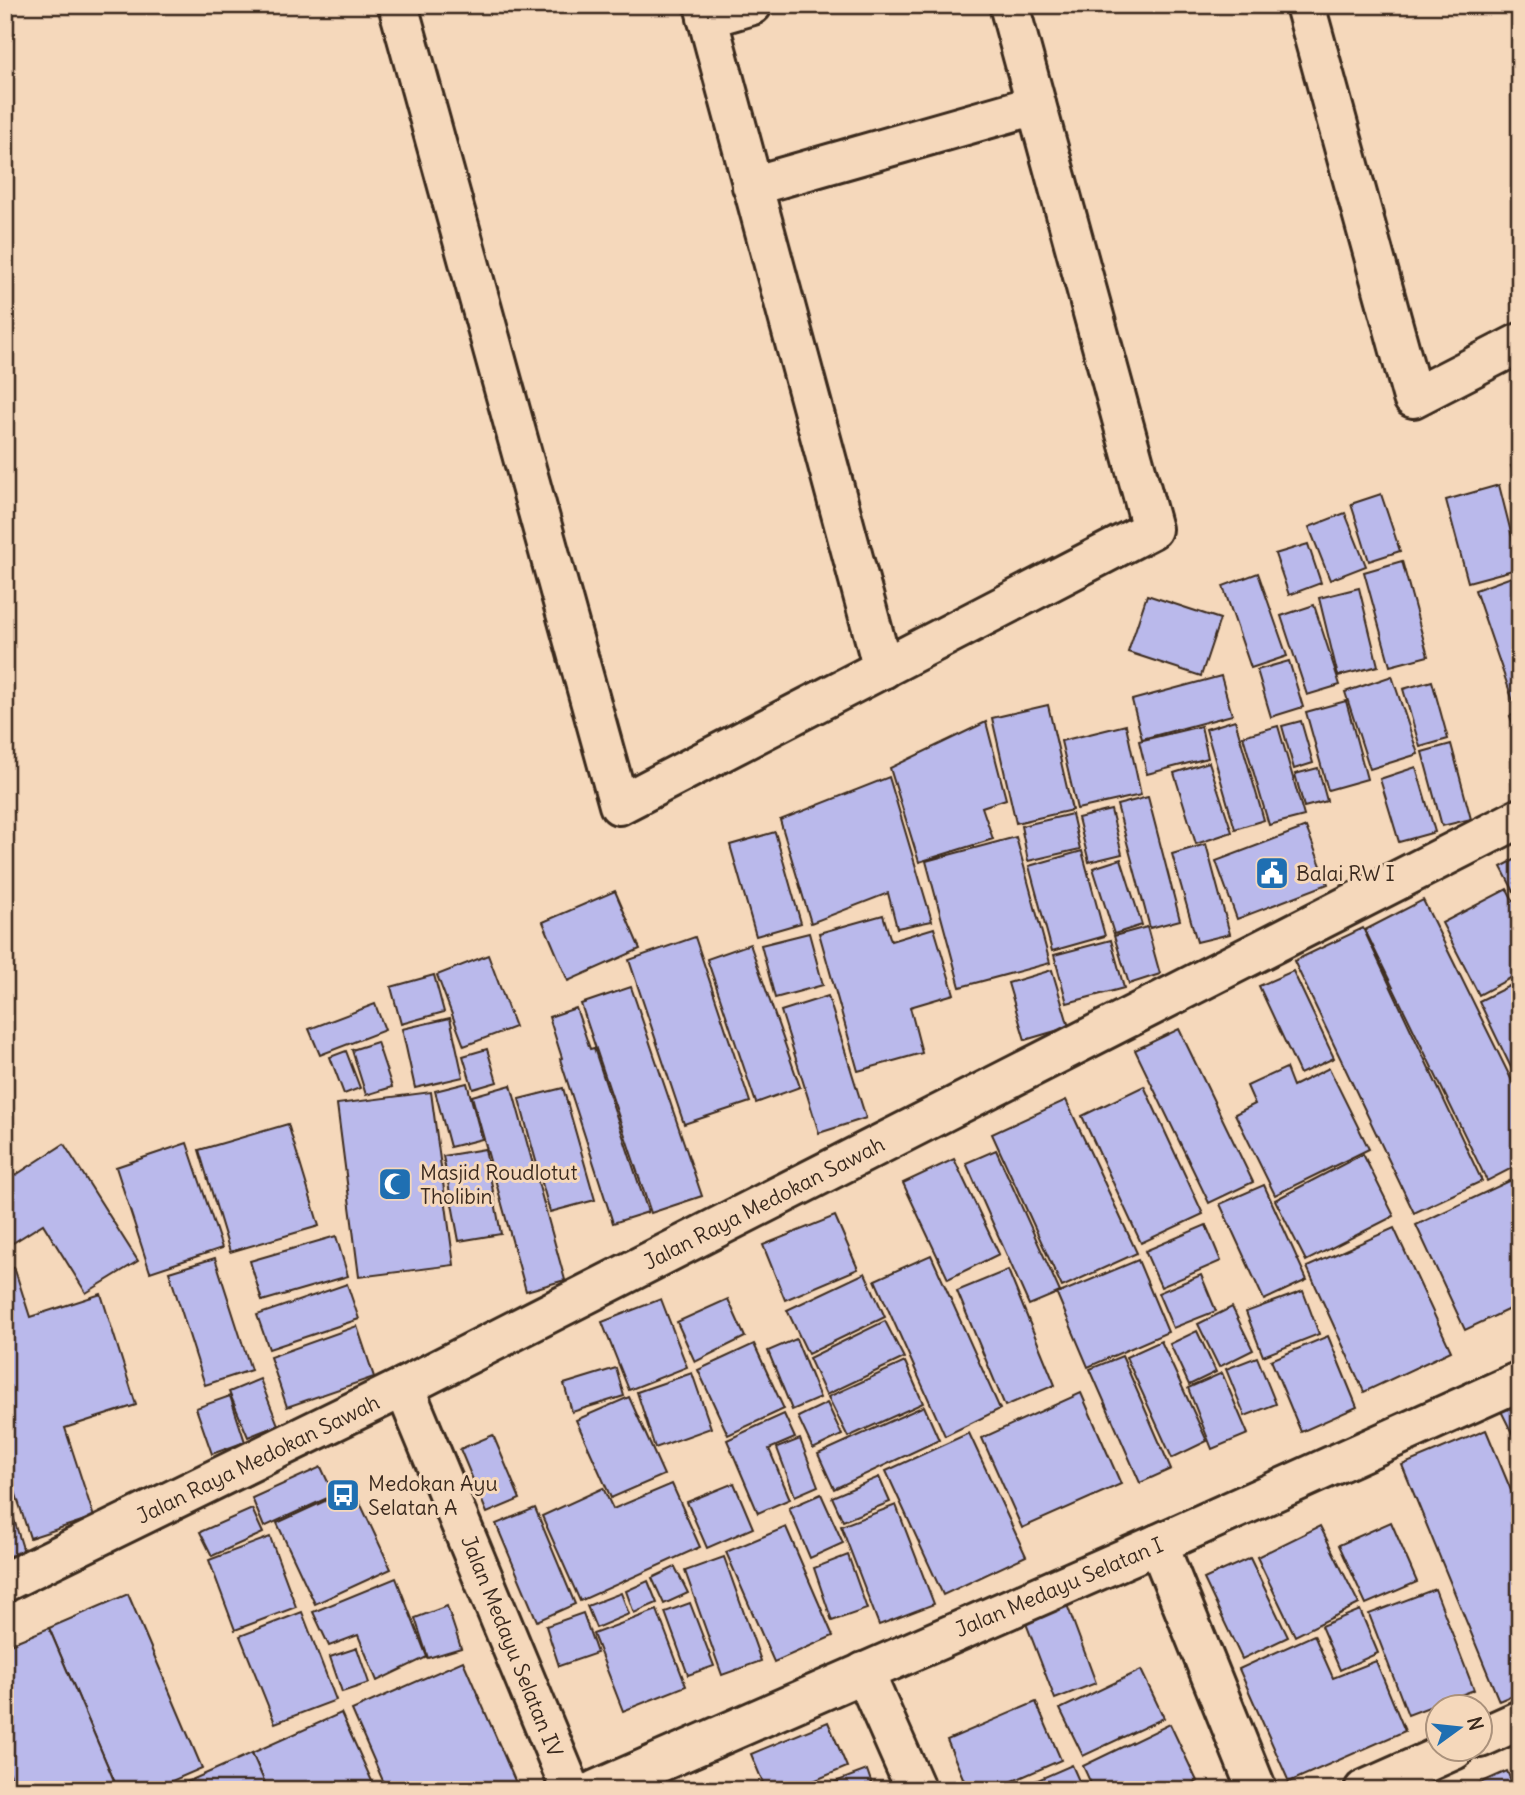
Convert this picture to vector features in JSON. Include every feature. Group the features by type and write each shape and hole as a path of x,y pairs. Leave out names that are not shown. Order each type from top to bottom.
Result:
{"street":[{"path":"398,5 619,805 1152,529 1009,5"},
{"path":"752,5 706,11 883,668"},
{"path":"1306,5 1413,398 1520,342"},
{"path":"752,186 1036,105"},
{"name":"Jalan Raya Medokan Sawah","path":"5,1582 404,1387 1520,818"},
{"name":"Jalan Medayu Selatan I","path":"596,1790 1158,1544 1520,1381"},
{"name":"Jalan Medayu Selatan IV","path":"404,1387 571,1790"},
{"path":"1158,1544 1257,1790"},
{"path":"864,1672 916,1790"},
{"path":"1494,1731 1520,1720"},
{"path":"1364,1790 1424,1763"}],"building":[{"path":"1520,463 1520,494 1511,466"},
{"path":"1499,485 1520,568 1468,582 1446,500"},
{"path":"1381,494 1400,551 1369,561 1351,504"},
{"path":"1345,513 1366,566 1330,580 1309,527"},
{"path":"1308,544 1321,583 1289,595 1275,554"},
{"path":"1402,561 1428,656 1390,666 1364,572"},
{"path":"1258,573 1287,656 1251,668 1223,586"},
{"path":"1520,574 1520,702 1514,704 1475,590"},
{"path":"1359,588 1378,666 1338,676 1319,598"},
{"path":"1147,595 1220,619 1201,676 1128,652"},
{"path":"1314,605 1340,685 1307,695 1281,616"},
{"path":"1289,661 1303,707 1271,717 1257,670"},
{"path":"1221,676 1232,715 1142,739 1132,700"},
{"path":"1392,676 1418,754 1370,769 1345,692"},
{"path":"1432,681 1448,739 1420,747 1403,689"},
{"path":"1346,701 1367,779 1328,790 1306,712"},
{"path":"1048,705 1072,810 1016,823 992,718"},
{"path":"1520,712 1520,742 1510,716"},
{"path":"1235,720 1264,820 1235,829 1206,729"},
{"path":"1301,721 1313,763 1294,769 1282,726"},
{"path":"986,722 1006,799 982,807 993,839 919,862 890,768"},
{"path":"1126,725 1141,795 1077,809 1061,741"},
{"path":"1201,726 1208,758 1147,774 1139,741"},
{"path":"1278,726 1304,816 1269,825 1243,736"},
{"path":"1451,744 1471,819 1442,826 1422,752"},
{"path":"1209,762 1232,832 1196,844 1174,773"},
{"path":"1416,767 1435,832 1399,842 1380,779"},
{"path":"1318,768 1327,801 1304,807 1295,774"},
{"path":"889,777 932,921 897,928 888,893 811,923 780,820"},
{"path":"1148,797 1180,920 1150,928 1117,805"},
{"path":"1111,810 1122,854 1089,862 1078,818"},
{"path":"1072,814 1080,849 1028,861 1021,826"},
{"name":"Balai RW I","path":"1306,827 1328,884 1237,919 1216,861"},
{"path":"775,832 801,923 756,936 730,845"},
{"path":"1016,837 1050,963 960,987 926,861"},
{"path":"1206,844 1230,934 1197,942 1172,854"},
{"path":"1082,851 1105,936 1052,951 1029,866"},
{"path":"1520,857 1520,903 1501,867"},
{"path":"1121,859 1142,925 1114,934 1093,868"},
{"path":"1507,889 1520,913 1520,973 1479,995 1442,923"},
{"path":"615,891 640,949 568,981 543,922"},
{"path":"1423,900 1520,1097 1520,1164 1487,1181 1365,930"},
{"path":"883,915 891,941 934,928 954,994 910,1007 922,1053 858,1071 819,933"},
{"path":"1147,927 1160,974 1129,984 1114,936"},
{"path":"1363,928 1482,1181 1414,1213 1294,961"},
{"path":"809,933 823,985 775,998 761,945"},
{"path":"695,937 750,1102 684,1124 629,960"},
{"path":"1111,940 1124,988 1067,1003 1054,955"},
{"path":"750,944 800,1087 756,1103 707,959"},
{"path":"488,955 515,1027 464,1046 437,975"},
{"path":"1052,970 1069,1027 1025,1040 1008,983"},
{"path":"1293,971 1334,1058 1300,1074 1259,986"},
{"path":"434,975 444,1012 401,1024 391,987"},
{"path":"1515,983 1520,993 1520,1086 1479,1001"},
{"path":"631,987 702,1196 651,1213 581,1004"},
{"path":"828,996 866,1118 819,1133 781,1011"},
{"path":"375,1004 385,1030 320,1055 309,1029"},
{"path":"576,1008 590,1049 594,1048 648,1212 613,1223 549,1017"},
{"path":"450,1018 463,1077 415,1088 402,1029"},
{"path":"1179,1029 1253,1182 1209,1203 1135,1050"},
{"path":"377,1042 392,1087 366,1095 352,1050"},
{"path":"487,1049 497,1082 473,1089 463,1056"},
{"path":"346,1051 360,1088 344,1094 330,1057"},
{"path":"1286,1068 1293,1086 1329,1068 1369,1149 1275,1195 1235,1114 1255,1104 1247,1086"},
{"path":"467,1083 482,1139 450,1147 435,1091"},
{"path":"511,1085 565,1280 526,1291 472,1096"},
{"path":"1144,1086 1203,1214 1141,1243 1082,1116"},
{"path":"563,1088 595,1200 550,1212 519,1099"},
{"name":"Masjid Roudlotut Tholibin","path":"431,1092 454,1265 359,1277 337,1104"},
{"path":"1066,1100 1137,1253 1062,1287 992,1134"},
{"path":"288,1124 319,1226 230,1252 199,1150"},
{"path":"187,1143 222,1248 150,1272 116,1167"},
{"path":"64,1144 138,1261 86,1293 43,1224 5,1248 5,1182"},
{"path":"485,1149 501,1234 459,1241 443,1156"},
{"path":"996,1150 1060,1292 1029,1305 966,1163"},
{"path":"1363,1154 1394,1216 1306,1261 1275,1200"},
{"path":"954,1159 999,1254 948,1279 903,1183"},
{"path":"1520,1176 1520,1304 1465,1330 1416,1225"},
{"path":"1264,1185 1307,1280 1264,1300 1220,1204"},
{"path":"835,1216 858,1269 785,1300 763,1245"},
{"path":"1206,1225 1221,1261 1161,1287 1145,1251"},
{"path":"1394,1228 1451,1351 1364,1392 1307,1267"},
{"path":"336,1236 348,1276 262,1301 250,1261"},
{"path":"931,1255 1000,1409 945,1436 875,1280"},
{"path":"215,1258 251,1370 205,1385 169,1272"},
{"path":"1138,1260 1168,1332 1088,1367 1057,1294"},
{"path":"14,1267 30,1317 101,1294 136,1405 65,1428 94,1517 30,1538 5,1460 5,1270"},
{"path":"1008,1270 1055,1385 1005,1406 957,1291"},
{"path":"865,1273 885,1317 808,1354 787,1310"},
{"path":"1201,1275 1216,1311 1173,1328 1158,1293"},
{"path":"347,1284 359,1319 269,1349 257,1315"},
{"path":"1303,1291 1319,1334 1263,1356 1246,1312"},
{"path":"661,1299 687,1367 629,1390 602,1322"},
{"path":"728,1299 745,1337 695,1362 677,1322"},
{"path":"1232,1307 1253,1350 1219,1367 1198,1324"},
{"path":"885,1321 904,1358 826,1395 809,1358"},
{"path":"357,1326 374,1377 287,1407 270,1357"},
{"path":"1197,1331 1216,1372 1189,1385 1170,1344"},
{"path":"1328,1336 1357,1407 1301,1432 1271,1360"},
{"path":"796,1339 820,1398 792,1410 768,1351"},
{"path":"1161,1341 1207,1441 1172,1458 1126,1357"},
{"path":"754,1344 784,1409 728,1435 698,1370"},
{"path":"1122,1356 1171,1469 1140,1483 1090,1369"},
{"path":"1257,1357 1276,1404 1245,1416 1226,1369"},
{"path":"905,1362 923,1403 848,1437 828,1397"},
{"path":"616,1368 624,1396 572,1412 564,1384"},
{"path":"692,1373 711,1428 655,1448 637,1392"},
{"path":"1222,1373 1248,1434 1212,1449 1188,1388"},
{"path":"260,1379 278,1425 248,1437 229,1392"},
{"path":"1081,1393 1121,1484 1022,1528 982,1438"},
{"path":"230,1396 245,1442 212,1454 196,1408"},
{"path":"629,1397 664,1475 611,1498 576,1420"},
{"path":"1520,1398 1520,1449 1500,1409"},
{"path":"827,1403 842,1435 813,1449 798,1417"},
{"path":"924,1406 939,1440 834,1489 818,1454"},
{"path":"784,1414 795,1438 769,1449 790,1499 758,1513 727,1440"},
{"path":"1486,1430 1520,1512 1520,1692 1499,1701 1402,1465"},
{"path":"969,1433 1026,1556 943,1595 886,1471"},
{"path":"493,1435 520,1499 487,1513 460,1449"},
{"path":"800,1439 818,1486 795,1496 777,1448"},
{"path":"321,1467 334,1495 264,1527 252,1498"},
{"path":"879,1477 890,1502 843,1521 832,1497"},
{"path":"734,1483 753,1528 707,1548 687,1502"},
{"path":"672,1484 700,1547 580,1601 542,1516 603,1488 613,1509"},
{"path":"353,1488 391,1569 315,1604 277,1523"},
{"path":"5,1490 24,1552 5,1557"},
{"path":"821,1494 843,1543 810,1558 789,1508"},
{"path":"896,1505 934,1604 879,1625 841,1526"},
{"path":"535,1508 575,1604 537,1621 496,1524"},
{"path":"252,1509 263,1533 212,1556 200,1532"},
{"path":"1391,1522 1417,1582 1366,1604 1339,1545"},
{"path":"1320,1526 1359,1604 1295,1636 1257,1557"},
{"path":"786,1527 833,1636 774,1662 726,1552"},
{"path":"270,1537 296,1607 235,1630 209,1560"},
{"path":"848,1555 867,1609 832,1621 814,1568"},
{"path":"724,1557 761,1661 722,1675 685,1571"},
{"path":"1250,1558 1288,1637 1242,1659 1204,1579"},
{"path":"675,1567 688,1593 664,1604 652,1578"},
{"path":"396,1578 427,1657 377,1681 358,1635 329,1646 313,1612"},
{"path":"648,1581 657,1603 634,1613 626,1591"},
{"path":"1435,1589 1474,1690 1463,1694 1424,1694 1424,1709 1408,1715 1369,1614"},
{"path":"621,1593 629,1614 596,1628 587,1606"},
{"path":"128,1594 202,1768 151,1790 118,1790 49,1628"},
{"path":"1066,1602 1096,1683 1055,1699 1024,1618"},
{"path":"690,1603 714,1666 688,1675 665,1612"},
{"path":"447,1606 461,1648 428,1658 415,1618"},
{"path":"657,1610 686,1686 623,1711 593,1634"},
{"path":"1360,1610 1378,1653 1340,1670 1321,1626"},
{"path":"302,1612 336,1700 275,1723 240,1636"},
{"path":"583,1613 597,1653 559,1666 546,1626"},
{"path":"49,1628 118,1790 17,1790 5,1762 5,1646"},
{"path":"1314,1635 1333,1678 1376,1661 1405,1731 1289,1782 1239,1669"},
{"path":"357,1648 369,1683 342,1692 330,1657"},
{"path":"463,1661 519,1790 387,1790 352,1710"},
{"path":"1141,1670 1164,1718 1083,1756 1060,1709"},
{"path":"1036,1702 1061,1760 992,1790 968,1790 947,1740"},
{"path":"341,1713 376,1790 268,1790 252,1753"},
{"path":"828,1722 847,1767 792,1790 766,1790 751,1754"},
{"path":"1170,1724 1197,1781 1179,1790 1094,1790 1083,1766"},
{"path":"252,1753 268,1790 180,1790 178,1786"},
{"path":"1072,1765 1083,1790 1015,1790"},
{"path":"867,1770 874,1790 814,1790"},
{"path":"1507,1771 1515,1790 1464,1790"}],"place":[{"name":"Balai RW I","path":"1272,873"},
{"name":"Masjid Roudlotut Tholibin","path":"395,1184"},
{"name":"Medokan Ayu Selatan A","path":"343,1495"}]}
